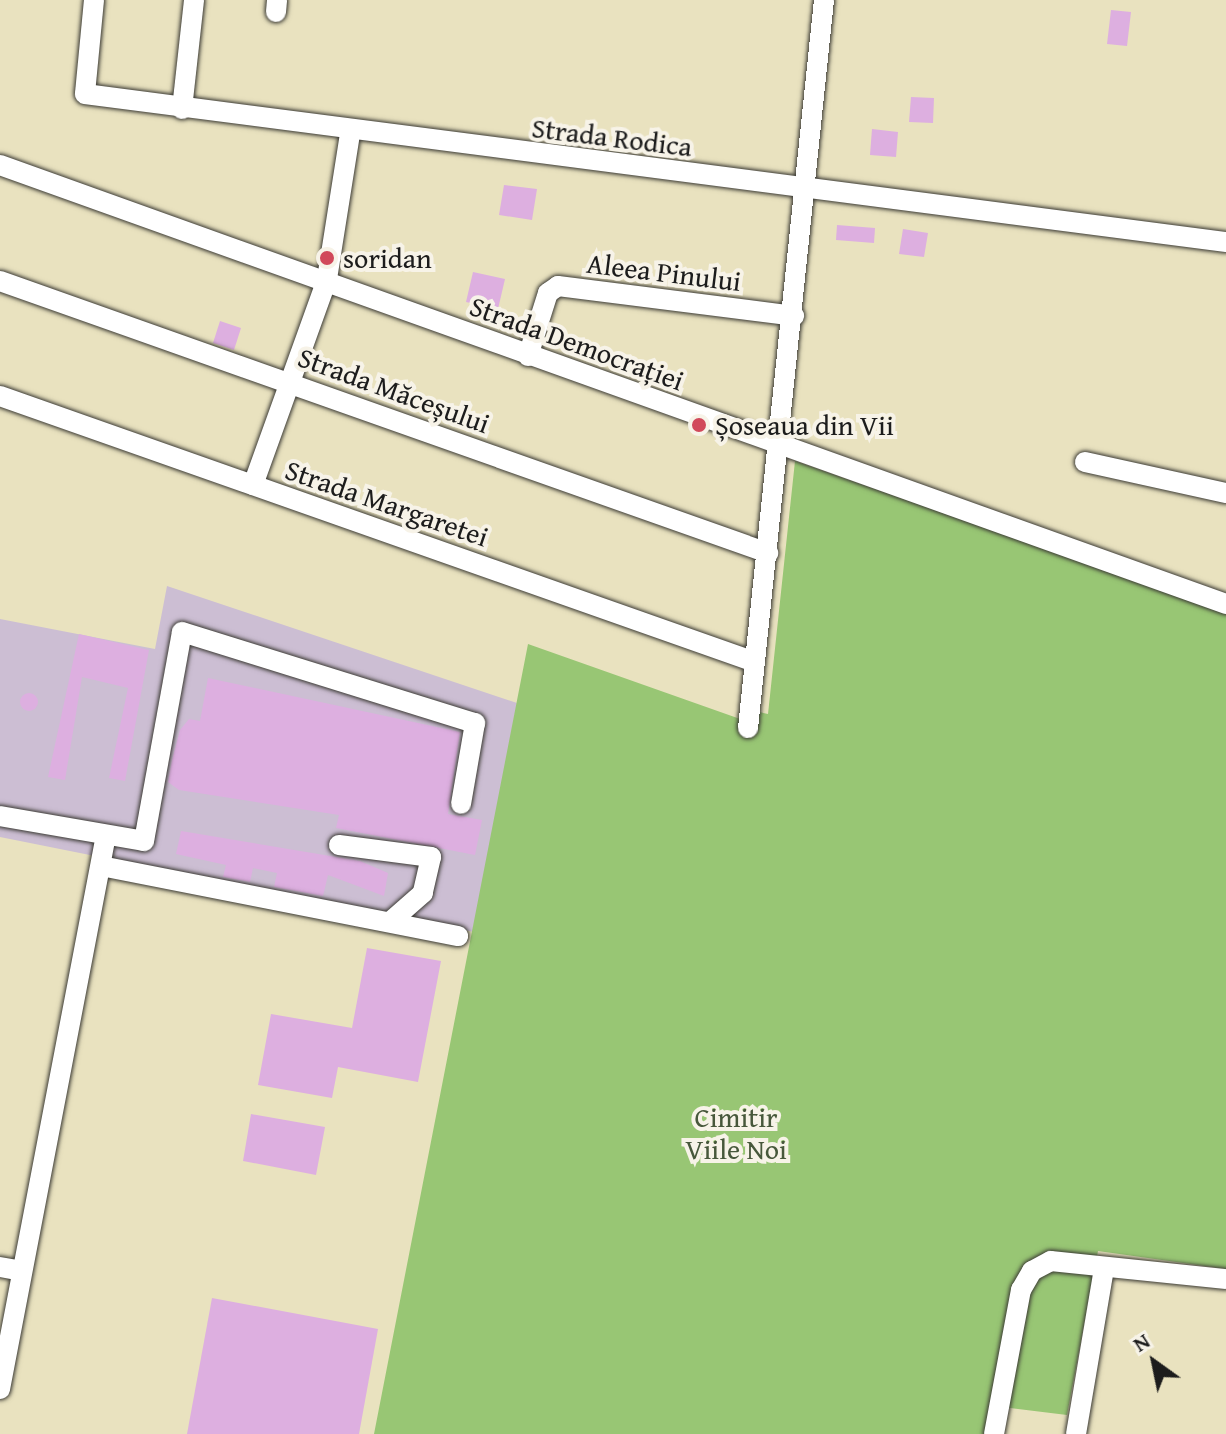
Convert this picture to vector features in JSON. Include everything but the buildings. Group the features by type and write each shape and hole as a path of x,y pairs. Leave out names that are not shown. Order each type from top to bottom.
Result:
{"street":[{"name":"Strada Rodica","path":"94,0 85,94 350,133 1226,242"},
{"path":"182,109 194,0"},
{"path":"748,728 783,447 824,0"},
{"path":"253,485 327,279 350,133"},
{"name":"Strada Democrației","path":"0,165 327,279 528,356 1226,604"},
{"name":"Strada Măceșului","path":"0,281 768,553"},
{"name":"Aleea Pinului","path":"528,356 548,293 558,286 794,316"},
{"name":"Strada Margaretei","path":"0,396 755,662"},
{"path":"1085,462 1226,493"},
{"path":"0,816 144,841 182,632 475,723 461,804"},
{"path":"0,1389 106,835"},
{"path":"339,845 431,857 423,893 390,922"},
{"path":"101,866 458,936"},
{"path":"994,1434 1021,1290 1032,1271 1051,1261 1104,1269 1226,1279"},
{"path":"0,1267 22,1271"},
{"path":"1076,1434 1104,1269"}],"shaded area":[{"path":"167,586 517,703 474,932 0,837 0,619 155,649"}],"green space":[{"name":"Cimitir Viile Noi","path":"795,461 1226,612 1226,1269 1098,1251 1067,1415 995,1406 989,1434 374,1434 528,644 743,720 750,710 768,714"}],"place":[{"name":"soridan","path":"327,258"},
{"name":"Șoseaua din Vii","path":"699,425"}]}
